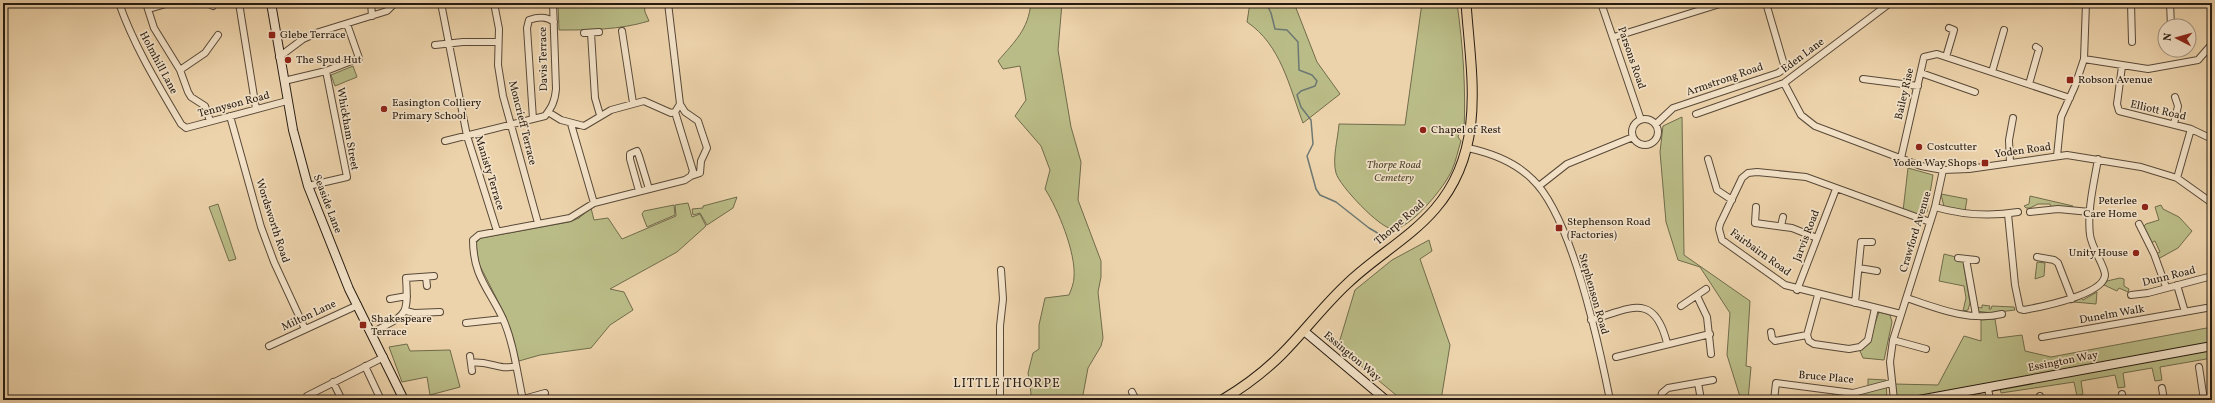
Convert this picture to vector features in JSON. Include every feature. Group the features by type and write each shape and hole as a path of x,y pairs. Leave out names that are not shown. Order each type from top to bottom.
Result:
{"main road":[{"name":"Seaside Lane","path":"271,3 287,101 299,158 308,186 358,306 404,400"},
{"name":"Thorpe Road","path":"1222,400 1259,375 1304,332 1347,283 1409,234 1435,209 1455,180 1468,148 1473,100 1466,3"},
{"name":"Essington Way","path":"1304,332 1386,400"},
{"name":"Essington Way","path":"1919,400 2212,346"}],"street":[{"name":"Holmhill Lane","path":"119,3 128,27 152,75 181,124 186,128"},
{"path":"146,3 154,28 180,70 188,92 191,97 205,106 210,121"},
{"path":"149,9 170,3"},
{"path":"207,3 213,6"},
{"path":"239,3 256,109"},
{"path":"371,3 372,16"},
{"path":"279,57 303,39 319,32 388,11 395,3"},
{"name":"Manisty Terrace","path":"441,3 467,136 497,231"},
{"name":"Moncrieff Terrace","path":"494,3 499,28 498,65 502,88 538,224"},
{"name":"Davis Terrace","path":"548,112 555,100 556,90 553,3"},
{"path":"545,393 521,400 515,366 503,319 478,274 473,253 473,240 478,235 570,218 594,202 685,180 700,172 701,161 707,148 698,121 684,112 680,104 668,3"},
{"name":"Parsons Road","path":"1601,3 1614,37 1641,120"},
{"path":"1614,37 1723,3"},
{"name":"Armstrong Road","path":"1656,124 1673,108 1778,73 1785,68 1766,3"},
{"name":"Eden Lane","path":"1696,114 1784,83 1890,3"},
{"path":"2056,156 2060,117 2070,98 2084,59 2086,3"},
{"path":"2131,3 2132,42"},
{"path":"2170,3 2171,18"},
{"path":"532,119 527,28 529,20 535,18 543,17 554,22"},
{"path":"284,81 326,71 359,58 347,24"},
{"path":"1946,57 1954,30 1948,28"},
{"path":"622,30 633,103"},
{"path":"1992,72 2004,30"},
{"path":"584,33 599,32"},
{"path":"591,33 595,98 600,115"},
{"path":"180,70 205,53 218,34"},
{"path":"616,39 624,38"},
{"path":"435,45 448,43 498,42"},
{"path":"2084,59 2148,69 2198,60 2212,44"},
{"path":"2028,84 2039,50 2036,47"},
{"name":"Bailey Rise","path":"1901,158 1924,57 1937,54 2070,98"},
{"name":"Elliott Road","path":"2122,66 2117,104 2119,111 2174,124 2211,137"},
{"name":"Whickham Street","path":"308,186 347,177 326,71"},
{"path":"1921,73 1975,92"},
{"path":"1863,79 1918,86"},
{"name":"Yoden Road","path":"1784,83 1801,115 1815,126 1922,166 1943,170 1969,169 2056,156 2075,156 2141,166 2178,178 2212,203"},
{"path":"2174,124 2178,106 2175,97"},
{"name":"Tennyson Road","path":"186,128 287,101"},
{"path":"445,141 544,116 548,112 571,124 584,126 600,115 633,103 644,101 671,113 676,112"},
{"path":"680,104 676,112 693,171 691,176"},
{"name":"Wordsworth Road","path":"230,116 261,227 277,269 305,329"},
{"path":"2010,163 2009,140 2013,118"},
{"path":"1648,119 1656,124 1658,135 1653,142 1644,145 1639,144 1633,137 1632,128 1641,120 1648,119"},
{"path":"571,124 594,202"},
{"path":"2178,178 2191,130"},
{"path":"1539,186 1567,164 1633,137"},
{"name":"Stephenson Road","path":"1468,148 1502,158 1524,172 1539,186 1554,208 1578,269 1610,400"},
{"path":"639,191 630,159 630,154 637,151 649,189"},
{"path":"1708,159 1717,190 1732,200"},
{"path":"2008,214 2015,285 2020,309 2024,310 2072,299 2098,285 2105,276 2104,268 2096,256 2091,241 2090,212 2098,159"},
{"name":"Crawford Avenue","path":"1894,400 1891,383 1890,362 1893,340 1935,207 1943,170"},
{"name":"Fairbairn Road","path":"1901,314 1797,290 1774,278 1722,240 1719,229 1720,224 1742,178 1748,173 1757,172 1806,177 1930,222"},
{"name":"Jarvis Road","path":"1797,290 1836,189"},
{"path":"1756,207 1754,223 1792,228 1817,238"},
{"path":"1935,207 1958,214 1977,216 2018,212"},
{"path":"2030,212 2058,209 2090,212"},
{"path":"1781,226 1782,217"},
{"path":"2139,224 2154,254 2166,287"},
{"path":"1855,303 1861,242 1872,242"},
{"path":"2038,257 2054,260 2058,263 2072,299"},
{"path":"1958,258 1976,260"},
{"path":"1966,259 1976,315"},
{"path":"1859,268 1877,271"},
{"path":"1000,400 1000,326 1003,299 1001,270"},
{"path":"372,333 401,316 406,311 406,278 434,276"},
{"name":"Dunn Road","path":"2131,294 2141,294 2212,276"},
{"path":"426,277 427,286"},
{"path":"2178,285 2185,312"},
{"path":"1680,306 1706,290"},
{"path":"1818,295 1807,335 1809,341 1814,344 1849,349 1860,347 1868,340 1876,308"},
{"path":"390,299 407,296"},
{"path":"1697,296 1707,316 1711,354"},
{"path":"1907,298 1953,313 1976,315 2002,314"},
{"path":"406,311 437,313 434,305"},
{"name":"Milton Lane","path":"269,346 358,306"},
{"path":"1591,320 1636,307 1646,308 1657,316 1662,325 1667,343"},
{"name":"Dunelm Walk","path":"2046,334 2212,307"},
{"path":"466,323 503,319"},
{"path":"1771,332 1772,338 1775,341 1807,335"},
{"path":"1616,357 1667,343 1710,334"},
{"path":"1893,340 1926,349"},
{"path":"470,356 472,371"},
{"path":"306,400 307,396 384,357"},
{"path":"471,363 485,362 505,369 515,366"},
{"path":"365,366 381,400"},
{"path":"2199,367 2204,400"},
{"path":"1660,400 1660,396 1664,390 1713,380"},
{"path":"333,382 342,400"},
{"path":"1698,383 1701,400"},
{"name":"Bruce Place","path":"1774,400 1776,383 1853,393 1891,383"},
{"path":"1988,388 1990,400"},
{"path":"2162,388 2164,400"},
{"path":"1132,392 1136,400"}],"green space":[{"path":"558,3 644,3 645,12 649,21 616,28 559,30"},
{"path":"1031,3 1062,3 1058,50 1071,127 1081,162 1078,200 1101,261 1101,277 1098,292 1103,338 1101,346 1088,368 1082,400 1030,400 1031,393 1028,373 1033,353 1039,349 1039,325 1045,298 1069,295 1074,277 1074,267 1069,244 1060,219 1045,189 1050,170 1041,146 1015,116 1026,100 1020,66 1003,69 998,61 1024,28"},
{"path":"1250,3 1294,3 1317,62 1340,94 1303,123 1288,81 1276,54 1259,31 1247,22"},
{"name":"Thorpe Road Cemetery","path":"1422,3 1457,3 1464,67 1464,131 1459,133 1458,137 1461,141 1456,159 1443,186 1427,205 1409,222 1393,229 1379,222 1361,206 1339,179 1336,173 1335,161 1339,124 1405,125"},
{"path":"353,66 357,77 335,86 331,75"},
{"path":"1682,117 1684,255 1750,301 1746,366 1751,367 1748,400 1741,400 1727,355 1730,313 1700,267 1678,260 1666,222 1660,152 1663,126"},
{"path":"1908,168 1933,175 1927,212 1921,217 1903,211"},
{"path":"1941,194 1967,199 1965,211 1944,207"},
{"path":"2030,196 2073,206 2072,208 2051,208 2050,204 2038,204 2030,208 2026,208 2024,206 2029,204"},
{"path":"737,197 733,208 707,225 700,213 693,215 692,209 703,208 703,206"},
{"path":"688,203 692,217 700,214 706,226 677,252 610,289 624,292 633,310 610,325 591,348 540,355 519,361 506,317 478,262 476,243 481,238 569,222 579,218 591,208 594,220 608,218 622,239 676,216 675,205"},
{"path":"218,204 236,259 229,261 209,207"},
{"path":"674,205 675,215 647,227 642,214 644,211"},
{"path":"2161,205 2163,209 2179,217 2192,231 2178,248 2158,259 2156,254 2160,252 2155,241 2151,243 2143,227 2146,224 2159,220 2155,207"},
{"path":"1429,240 1432,251 1420,259 1450,345 1441,400 1402,400 1343,351 1339,343 1355,290 1392,260"},
{"path":"1944,254 1956,257 1963,261 1970,303 1968,310 1963,311 1966,298 1964,286 1939,281"},
{"path":"2037,262 2045,263 2044,276 2035,279"},
{"path":"2120,278 2124,279 2124,286 2129,289 2128,292 2119,288 2117,291 2104,285 2107,281"},
{"path":"2097,292 2096,304 2074,302 2081,298 2083,300"},
{"path":"1982,305 1990,306 1989,309 1991,309 1992,306 2014,307 2015,310 1991,313 1977,311 1976,307 1982,308"},
{"path":"1879,312 1890,315 1892,322 1884,360 1863,358 1860,351 1868,344"},
{"path":"1995,319 1998,338 2022,335 2025,351 2051,357 2212,327 2212,343 1904,400 1897,399 1893,384 1938,385 1964,336 1981,341 1981,320"},
{"path":"407,344 410,351 450,350 460,387 430,395 427,377 402,382 389,347"},
{"path":"2212,349 2212,358 2160,367 2162,380 2155,381 2152,368 2123,373 2125,387 2118,388 2115,375 2081,381 2083,394 2077,396 2074,382 2001,393 2000,388"},
{"path":"1868,379 1886,380 1887,400 1832,400 1833,390 1868,390"}],"waterway":[{"path":"1266,3 1271,13 1275,29 1287,30 1298,42 1299,70 1312,75 1317,81 1315,86 1301,91 1297,95 1301,107 1311,120 1313,144 1307,156 1316,189 1320,195 1336,202 1369,228 1381,235"}],"place":[{"name":"Glebe Terrace","path":"272,35"},
{"name":"The Spud Hut","path":"288,60"},
{"name":"Robson Avenue","path":"2070,80"},
{"name":"Easington Colliery Primary School","path":"384,109"},
{"name":"Chapel of Rest","path":"1423,130"},
{"name":"Costcutter","path":"1919,147"},
{"name":"Yoden Way Shops","path":"1985,163"},
{"name":"Peterlee Care Home","path":"2145,207"},
{"name":"Stephenson Road (Factories)","path":"1559,228"},
{"name":"Unity House","path":"2136,253"},
{"name":"Shakespeare Terrace","path":"363,325"}],"district":[{"name":"LITTLE THORPE","path":"1007,384"}]}
